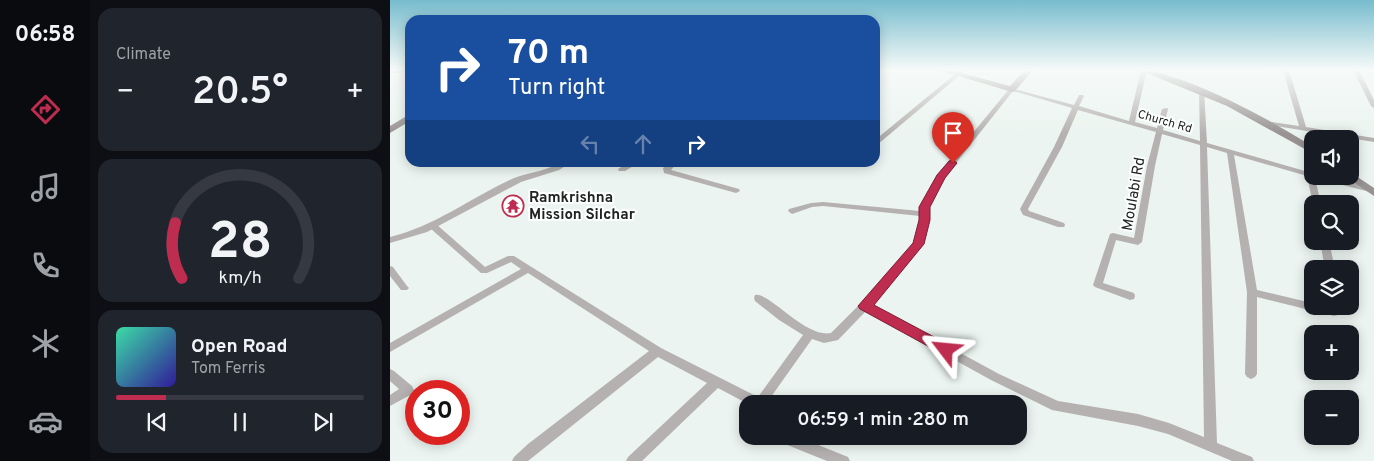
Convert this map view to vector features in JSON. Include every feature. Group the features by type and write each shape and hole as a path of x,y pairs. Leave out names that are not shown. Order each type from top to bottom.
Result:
{"main road":[{"path":"1203,92 1272,124 1304,145"},
{"path":"390,130 405,120"},
{"path":"1359,182 1372,191"}],"street":[{"path":"880,140 937,92"},
{"path":"759,298 783,317 810,334 824,339 834,337 865,306 919,244 925,214 924,207 941,177 1010,92"},
{"name":"Church Rd","path":"1021,92 1304,172"},
{"path":"1132,123 1139,92"},
{"path":"1202,92 1205,144 1211,446"},
{"path":"1292,92 1303,128"},
{"path":"1367,92 1374,106"},
{"path":"1061,225 1032,216 1026,213 1024,209 1058,147 1081,96"},
{"path":"1159,131 1165,109"},
{"path":"1272,124 1374,140"},
{"name":"Moulabi Rd","path":"1130,296 1098,285 1113,236 1138,242 1159,131"},
{"path":"1230,151 1252,292 1252,374"},
{"path":"390,240 433,226 521,178 561,167"},
{"path":"622,170 627,167"},
{"path":"668,167 667,172 736,191"},
{"name":"Church Rd","path":"1350,185 1372,191"},
{"path":"792,212 811,205 823,204 925,214"},
{"path":"433,226 484,271 512,258 657,351 744,395"},
{"path":"390,269 404,288"},
{"path":"390,348 528,269"},
{"path":"1252,292 1304,305"},
{"path":"865,306 995,377 1056,406 1138,420 1169,428 1247,461"},
{"path":"766,395 810,334"},
{"path":"519,461 657,351"},
{"path":"390,374 408,390 390,401"},
{"path":"633,461 717,381"},
{"path":"803,445 843,461"}],"place":[{"name":"Ramkrishna Mission Silchar","path":"513,206"}],"route":[{"path":"946,350 865,306 919,244 925,220 924,207 941,177 953,163"}]}
